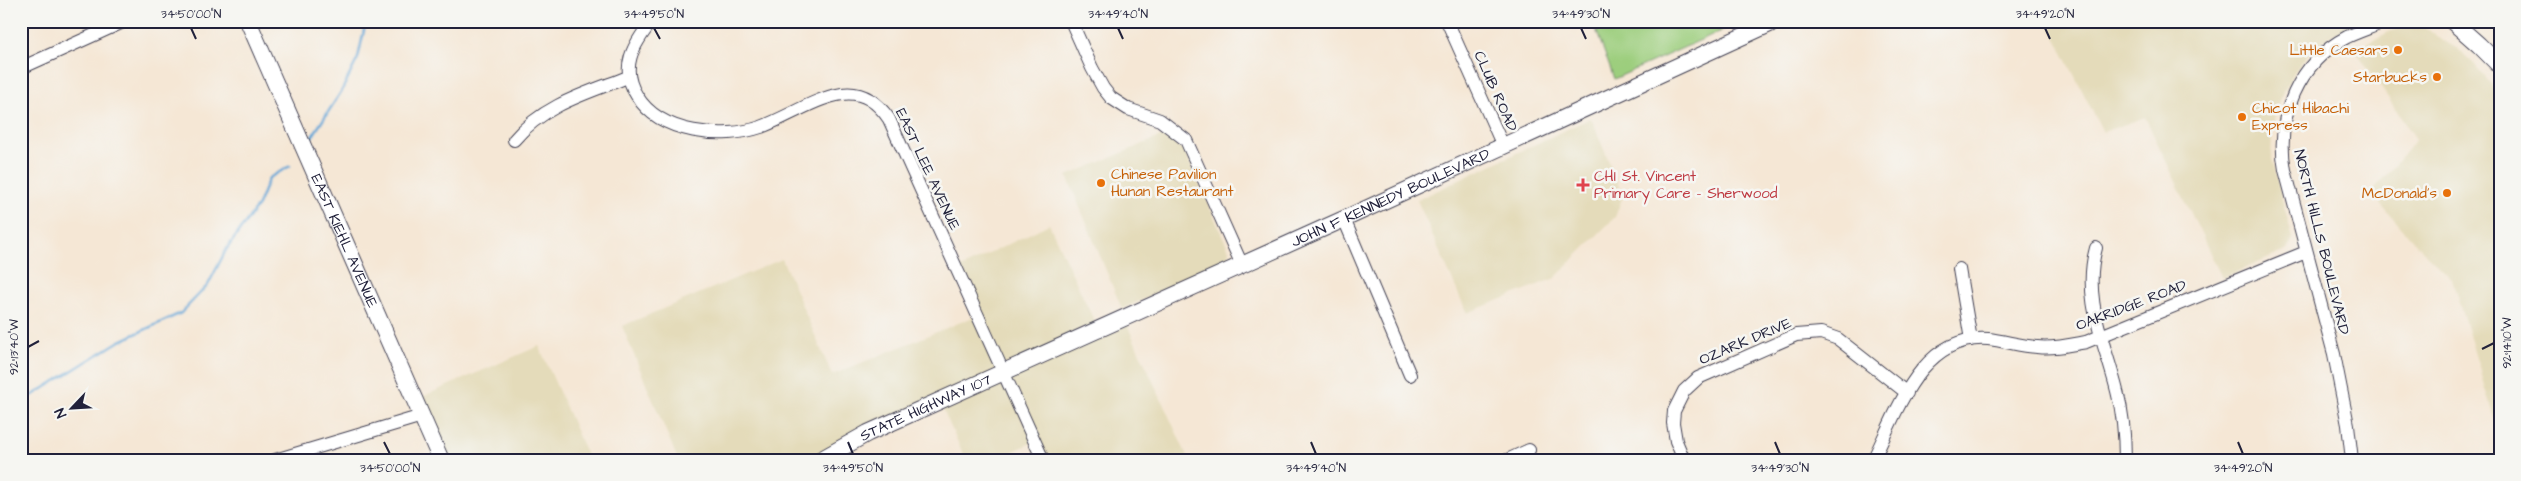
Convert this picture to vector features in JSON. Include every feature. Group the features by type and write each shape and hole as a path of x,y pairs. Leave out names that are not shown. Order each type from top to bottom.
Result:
{"main road":[{"name":"EAST KIEHL AVENUE","path":"248,21 441,460"},
{"name":"JOHN F KENNEDY BOULEVARD","path":"1004,371 1344,220 1776,21"},
{"path":"2452,21 2479,44 2500,66"},
{"name":"STATE HIGHWAY 107","path":"820,460 868,433 1004,371"}],"street":[{"path":"21,68 125,21"},
{"path":"514,140 532,121 544,112 628,77 630,55 652,21"},
{"path":"1071,21 1095,75 1111,98 1128,108 1160,120 1186,140 1242,265"},
{"name":"CLUB ROAD","path":"1447,21 1503,146"},
{"name":"NORTH HILLS BOULEVARD","path":"2352,460 2342,390 2282,158 2283,126 2292,97 2307,71 2325,52 2348,37 2386,21"},
{"name":"EAST LEE AVENUE","path":"628,77 638,99 650,110 673,124 699,131 732,132 750,130 842,94 859,94 876,103 889,119 1043,460"},
{"path":"1344,220 1410,375"},
{"path":"2096,248 2091,280 2100,337 2118,393 2125,460"},
{"name":"OAKRIDGE ROAD","path":"1874,460 1914,377 1929,361 1952,346 1971,340 1994,340 2039,348 2063,346 2100,337 2306,252"},
{"path":"1959,270 1971,340"},
{"name":"OZARK DRIVE","path":"1684,460 1676,441 1673,423 1674,411 1684,391 1698,378 1796,335 1822,333 1838,339 1906,393"},
{"path":"275,460 422,416"},
{"path":"1507,460 1529,450"}],"shaded area":[{"path":"2047,21 2360,21 2333,34 2312,49 2283,91 2276,114 2271,159 2293,239 2286,251 2222,278 2145,117 2103,132"},
{"path":"2419,22 2437,37 2458,49 2474,64 2500,95 2500,437 2452,279 2416,244 2371,193 2416,139 2355,49 2391,31"},
{"path":"1591,118 1623,196 1615,217 1555,278 1467,313 1417,200"},
{"path":"1165,135 1184,151 1229,250 1228,257 1219,265 1122,309 1067,176"},
{"path":"1049,224 1098,329 1124,318 1188,458 1044,460 1035,441 995,460 966,460 939,401 820,460 678,460 622,326 782,259 832,375 978,315 957,270"},
{"path":"539,346 589,460 443,460 415,400"}],"green space":[{"path":"1593,21 1743,21 1614,79"}],"waterway":[{"path":"308,143 341,92 358,58 366,21"},
{"path":"21,398 33,395 118,342 181,313 208,285 226,250 258,205 269,178 290,166"}],"place":[{"name":"Little Caesars","path":"2398,50"},
{"name":"Starbucks","path":"2437,77"},
{"name":"Chicot Hibachi Express","path":"2242,117"},
{"name":"Chinese Pavilion Hunan Restaurant","path":"1101,183"},
{"name":"CHI St. Vincent Primary Care - Sherwood","path":"1583,185"},
{"name":"McDonald's","path":"2447,193"}]}
